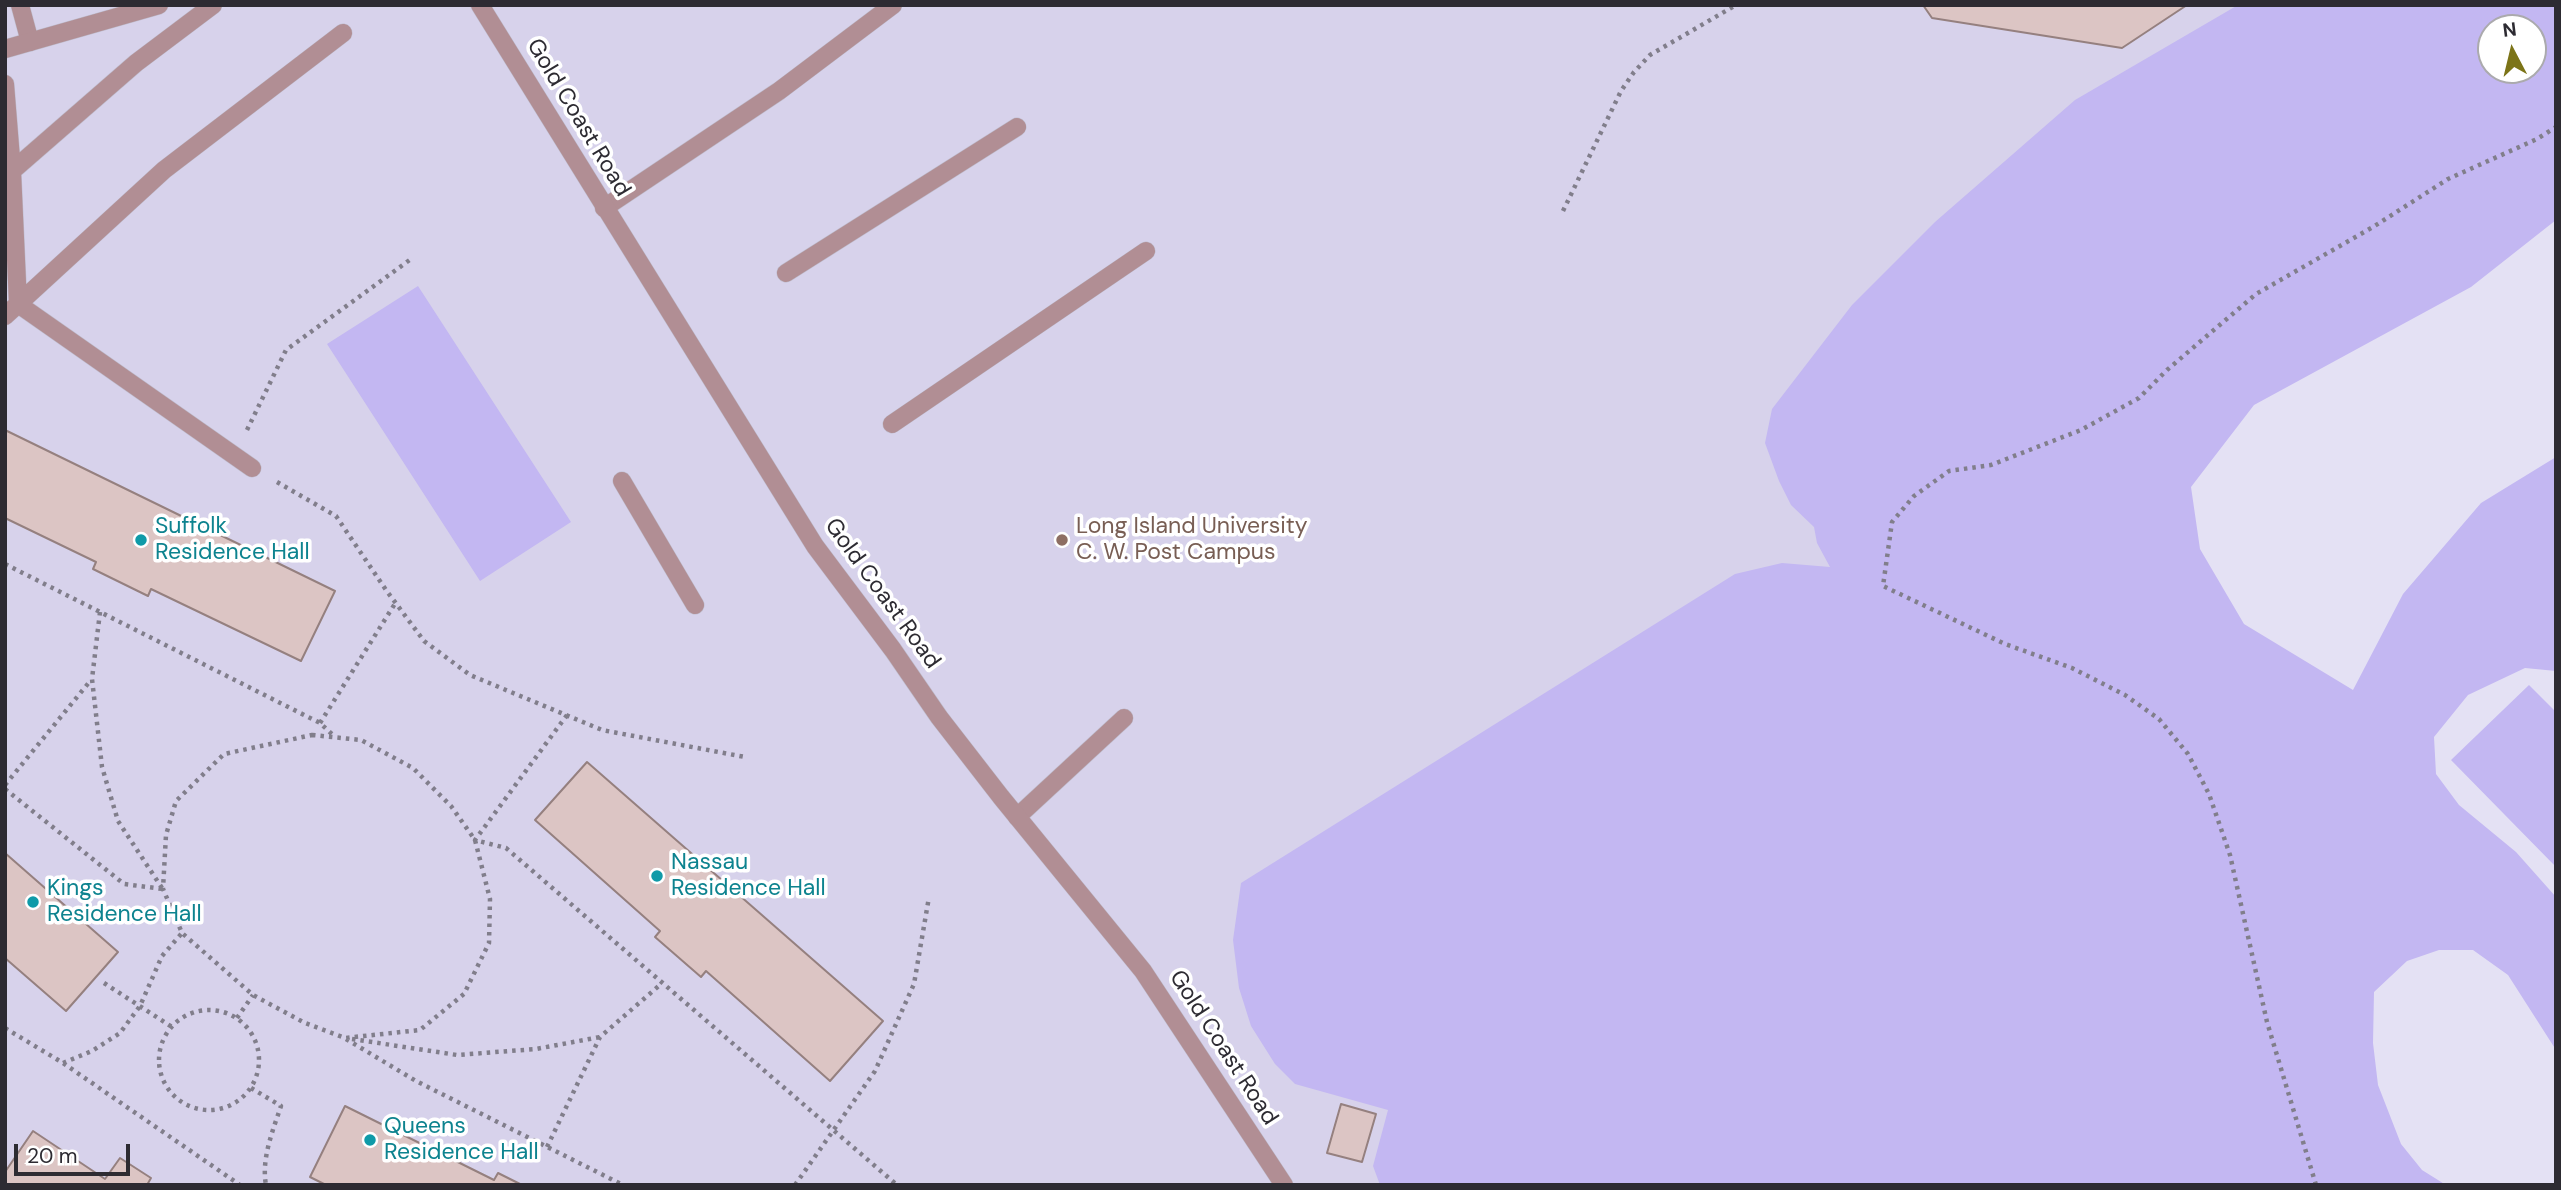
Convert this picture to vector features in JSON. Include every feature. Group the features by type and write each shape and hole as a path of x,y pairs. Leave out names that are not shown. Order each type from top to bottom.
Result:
{"street":[{"path":"20,5 30,41"},
{"path":"5,49 159,5"},
{"path":"12,171 136,63 213,5"},
{"name":"Gold Coast Road","path":"480,5 815,546 939,717 1143,971 1284,1185"},
{"path":"604,208 779,91 893,5"},
{"path":"12,310 164,170 343,33"},
{"path":"5,84 12,171 12,310"},
{"path":"786,273 1017,127"},
{"path":"892,424 1146,251"},
{"path":"12,310 252,468"},
{"path":"622,481 695,605"},
{"path":"1017,817 1125,718"}],"path":[{"path":"1563,211 1621,91 1634,72 1650,55 1736,5"},
{"path":"2316,1185 2267,1022 2230,855 2210,794 2188,754 2159,719 2125,695 2073,668 2005,644 1883,586 1892,522 1914,496 1950,471 1991,465 2081,430 2139,398 2167,370 2256,294 2448,179 2537,139 2556,127"},
{"path":"234,456 286,350 411,258"},
{"path":"252,468 337,516 424,640 470,675 602,730 745,757"},
{"path":"5,564 320,723 335,737"},
{"path":"320,723 396,602"},
{"path":"100,612 92,679 102,767 118,821 163,889 182,933 253,995 305,1023 345,1038 416,1081 623,1185"},
{"path":"92,679 5,787 124,884 163,889"},
{"path":"475,840 567,715"},
{"path":"163,889 166,835 176,801 224,754 312,735 362,740 414,768 452,806 475,840 490,900 489,943 464,993 420,1030 345,1038"},
{"path":"475,840 506,848 897,1185"},
{"path":"795,1185 875,1071 914,984 929,897"},
{"path":"63,1063 92,1051 120,1033 140,1006 162,956 182,933"},
{"path":"104,983 172,1027"},
{"path":"547,1147 600,1037 661,984"},
{"path":"237,1018 253,995"},
{"path":"199,1011 219,1011 237,1018 251,1032 258,1050 258,1070 251,1088 237,1102 219,1109 199,1110 181,1102 167,1089 160,1070 160,1051 167,1033 181,1019 199,1011"},
{"path":"5,1028 63,1063 240,1185"},
{"path":"345,1038 457,1055 536,1049 600,1037"},
{"path":"251,1088 282,1106 270,1140 264,1174 266,1185"}],"shaded area":[{"name":"Long Island University C. W. Post Campus","path":"5,5 2556,5 2556,180 2029,409 2355,1185 5,1185"},
{"path":"2238,5 2556,5 2556,220 2471,287 2254,405 2191,487 2200,549 2244,624 2353,690 2403,594 2481,503 2556,457 2556,671 2525,668 2468,695 2434,737 2436,774 2459,805 2516,852 2556,897 2556,1050 2508,975 2473,950 2439,950 2407,961 2374,992 2373,1043 2378,1085 2401,1144 2422,1170 2446,1185 1380,1185 1373,1166 1388,1110 1295,1084 1275,1064 1251,1026 1239,988 1233,940 1241,883 1735,574 1782,563 1830,567 1817,543 1814,527 1791,505 1765,443 1772,409 1852,305 1935,222 2075,100"},
{"path":"418,286 571,522 480,581 327,344"},
{"path":"2529,685 2556,712 2556,867 2451,760"}],"building":[{"path":"1923,5 2187,5 2122,48 1932,18"},
{"name":"Suffolk Residence Hall","path":"5,430 335,591 301,661 151,589 148,596 93,569 96,562 5,518"},
{"name":"Nassau Residence Hall","path":"587,762 883,1021 830,1081 706,971 701,977 655,937 660,931 535,820"},
{"name":"Kings Residence Hall","path":"5,853 118,952 66,1011 5,958"},
{"path":"1341,1104 1376,1114 1362,1162 1327,1153"},
{"name":"Queens Residence Hall","path":"345,1106 494,1180 498,1173 522,1185 326,1185 310,1177"},
{"path":"33,1131 105,1179 120,1158 151,1178 147,1185 5,1185 5,1172"}],"place":[{"name":"Suffolk Residence Hall","path":"141,540"},
{"name":"Long Island University C. W. Post Campus","path":"1062,540"},
{"name":"Nassau Residence Hall","path":"657,876"},
{"name":"Kings Residence Hall","path":"33,902"},
{"name":"Queens Residence Hall","path":"370,1140"}]}
